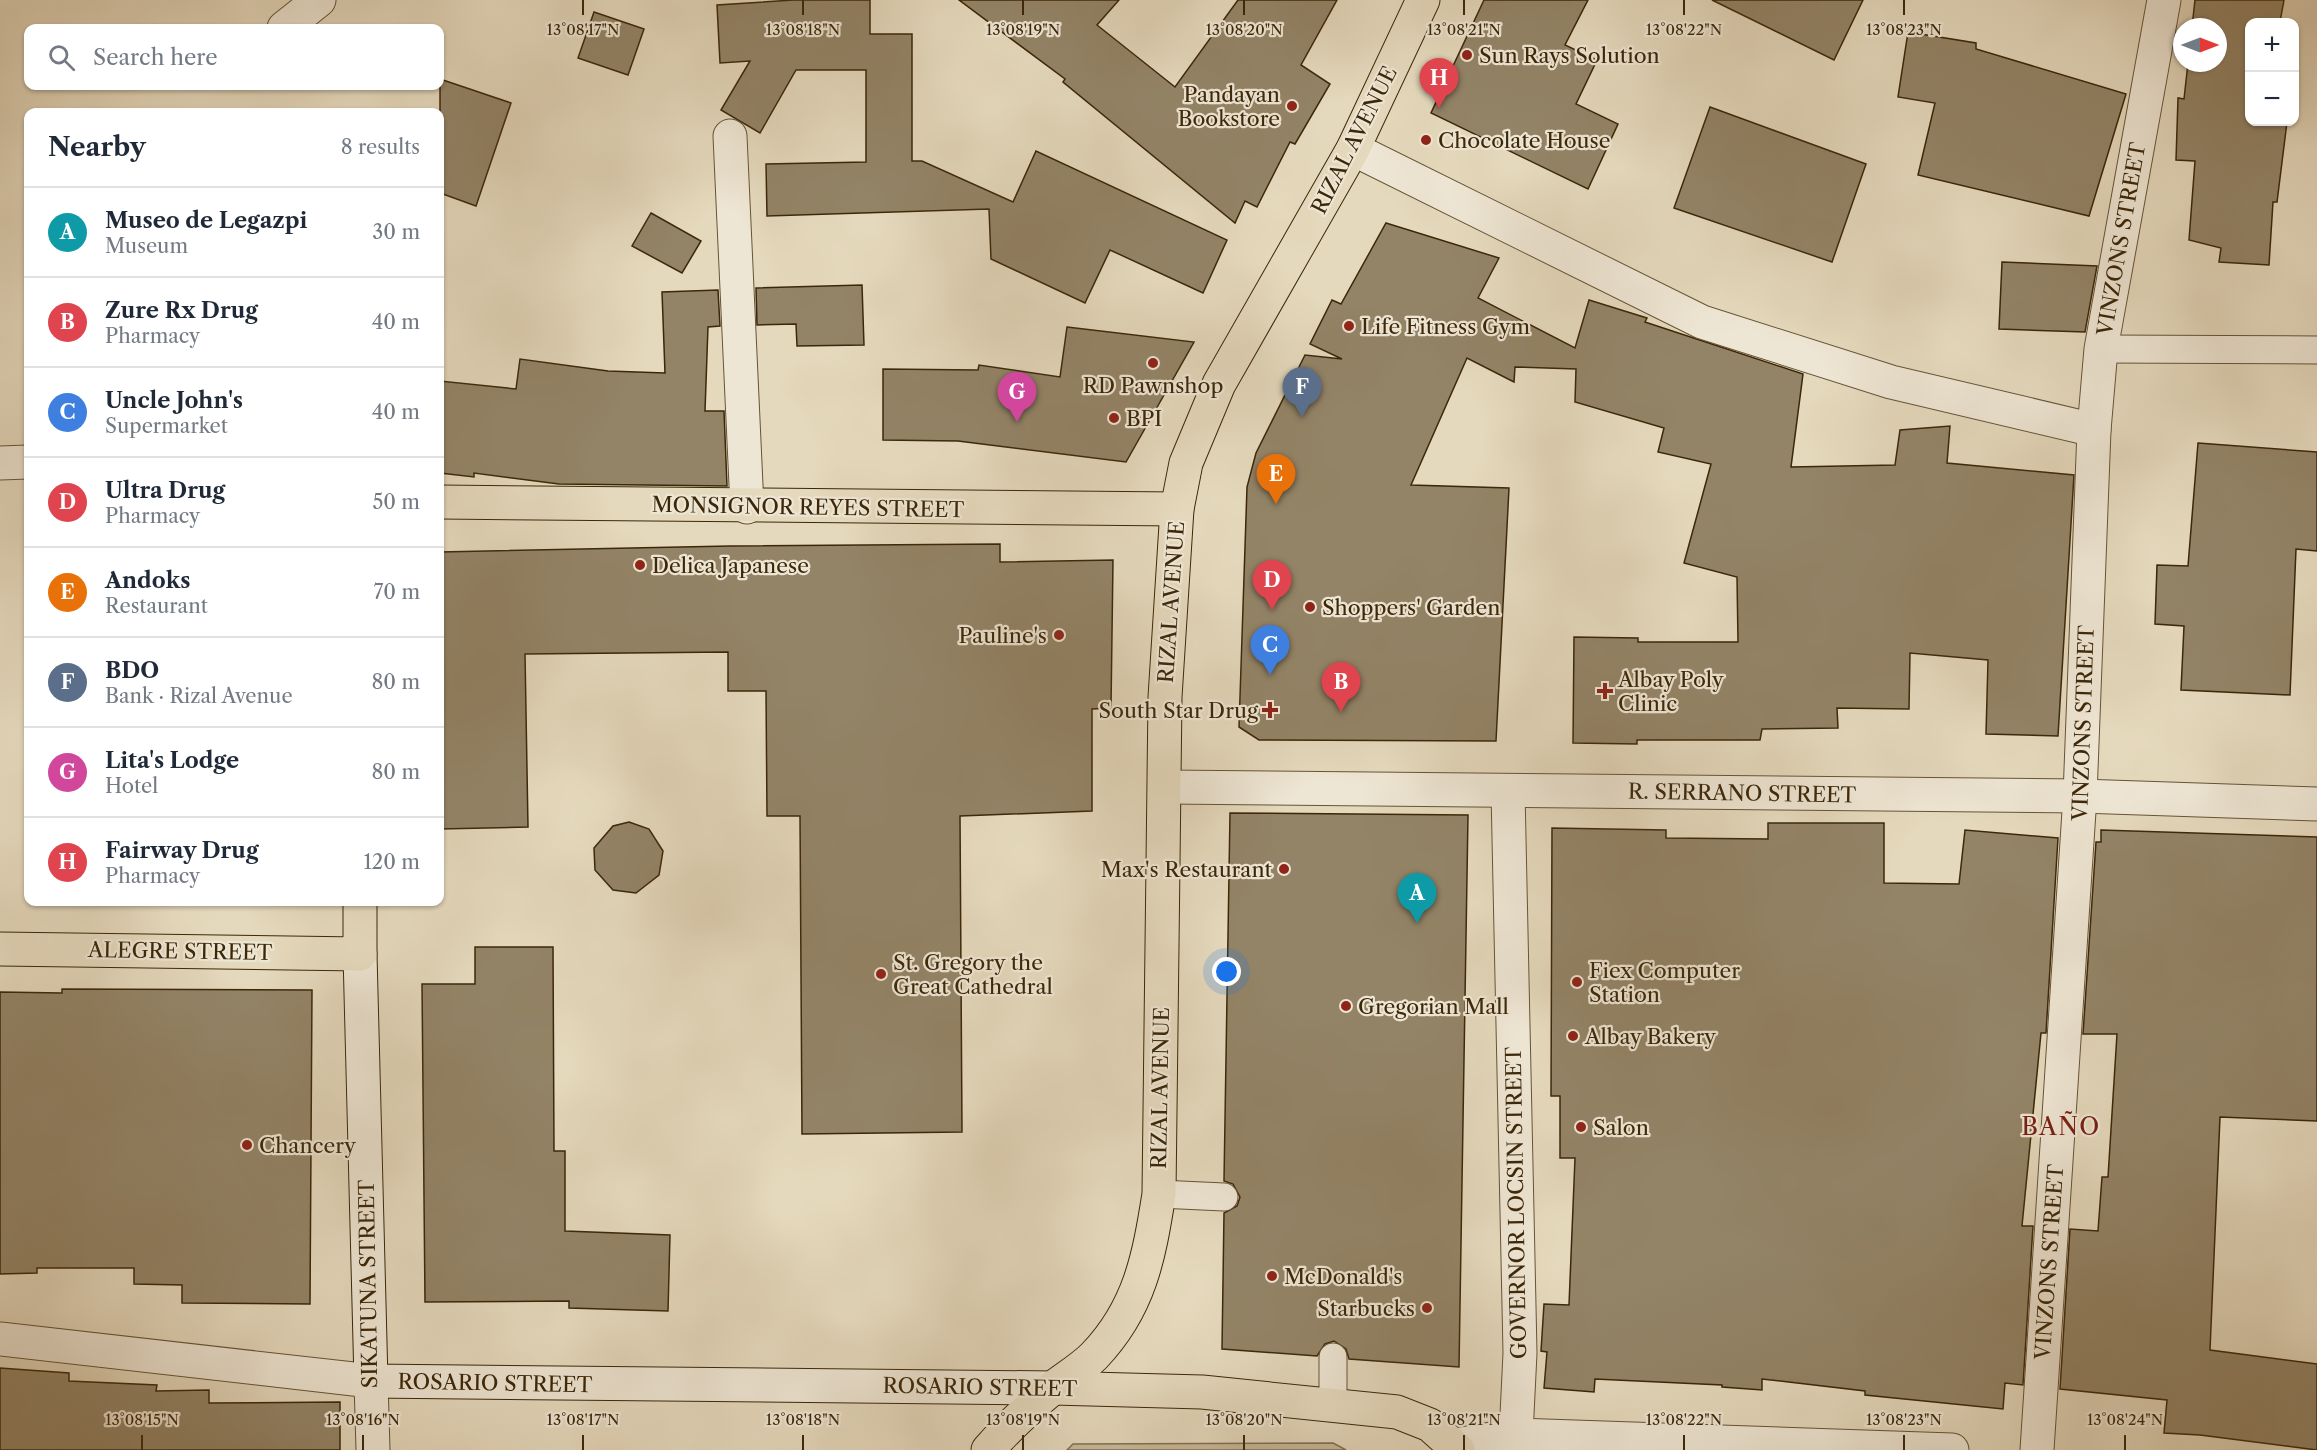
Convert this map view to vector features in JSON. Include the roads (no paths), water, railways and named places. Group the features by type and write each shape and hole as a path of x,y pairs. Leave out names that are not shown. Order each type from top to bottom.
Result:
{"main road":[{"name":"RIZAL AVENUE","path":"988,1450 1053,1388 1092,1357 1115,1330 1134,1300 1150,1251 1159,1194 1167,663 1177,509 1186,463 1219,384 1353,149 1423,0"},
{"name":"MONSIGNOR REYES STREET","path":"444,502 747,507 1177,509"},
{"name":"SIKATUNA STREET","path":"360,906 360,954"},
{"name":"ALEGRE STREET","path":"0,949 360,954"},
{"name":"ROSARIO STREET","path":"1053,1388 1202,1392 1397,1413 1430,1425 1457,1448"}],"street":[{"path":"289,24 319,0"},
{"name":"VINZONS STREET","path":"2037,1450 2080,796 2094,430 2101,349 2164,0"},
{"path":"730,136 747,507"},
{"path":"1353,149 1702,322 1891,382 2094,430"},
{"path":"0,463 24,462"},
{"name":"R. SERRANO STREET","path":"1166,787 2080,796 2317,804"},
{"name":"GOVERNOR LOCSIN STREET","path":"1508,791 1520,1353 1516,1435"},
{"name":"SIKATUNA STREET","path":"360,954 373,1450"},
{"name":"ROSARIO STREET","path":"0,1339 371,1381 1053,1388"},
{"name":"ROSARIO STREET","path":"1457,1448 1516,1435 1952,1450"}],"lane":[{"path":"2101,349 2317,350"},
{"path":"1159,1194 1224,1197"},
{"path":"1333,1357 1333,1406"}],"place":[{"name":"Sun Rays Solution","path":"1467,55"},
{"name":"Pandayan Bookstore","path":"1292,106"},
{"name":"Fairway Drug","path":"1439,108"},
{"name":"Chocolate House","path":"1426,140"},
{"name":"Life Fitness Gym","path":"1349,326"},
{"name":"RD Pawnshop","path":"1153,363"},
{"name":"BDO","path":"1302,417"},
{"name":"BPI","path":"1114,418"},
{"name":"Lita's Lodge","path":"1017,422"},
{"name":"Andoks","path":"1276,504"},
{"name":"Delica Japanese","path":"640,565"},
{"name":"Shoppers' Garden","path":"1310,607"},
{"name":"Ultra Drug","path":"1272,610"},
{"name":"Pauline's","path":"1059,635"},
{"name":"Uncle John's","path":"1270,675"},
{"name":"Albay Poly Clinic","path":"1605,691"},
{"name":"South Star Drug","path":"1270,710"},
{"name":"Zure Rx Drug","path":"1341,712"},
{"name":"Max's Restaurant","path":"1284,869"},
{"name":"Museo de Legazpi","path":"1417,923"},
{"name":"St. Gregory the Great Cathedral","path":"881,974"},
{"name":"Fiex Computer Station","path":"1577,982"},
{"name":"Gregorian Mall","path":"1346,1006"},
{"name":"Albay Bakery","path":"1573,1036"},
{"name":"Salon","path":"1581,1127"},
{"name":"Chancery","path":"247,1145"},
{"name":"McDonald's","path":"1272,1276"},
{"name":"Starbucks","path":"1427,1308"}],"district":[{"name":"BAÑO","path":"2061,1126"}]}
